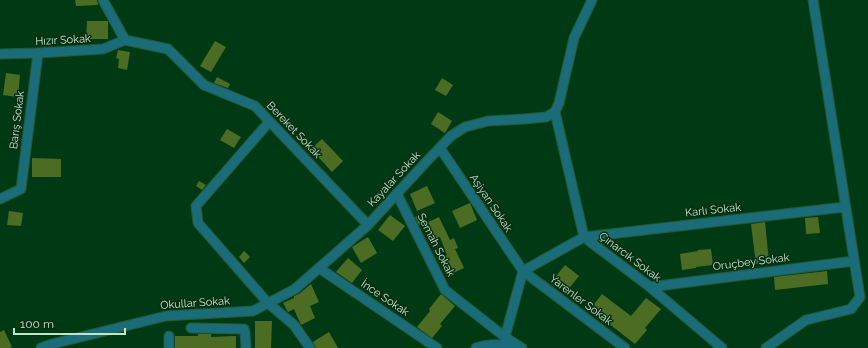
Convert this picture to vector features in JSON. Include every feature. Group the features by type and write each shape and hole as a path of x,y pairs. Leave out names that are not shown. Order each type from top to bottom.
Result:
{"street":[{"path":"103,0 125,40"},
{"path":"555,112 559,102 574,38 592,0"},
{"path":"766,348 806,320 851,310 860,296 813,0"},
{"name":"Hızır Sokak","path":"0,54 103,49 125,40"},
{"name":"Bereket Sokak","path":"125,40 168,49 204,84 255,106 368,225"},
{"name":"Barış Sokak","path":"0,198 21,189 38,53"},
{"name":"Kayalar Sokak","path":"268,303 295,289 368,225 451,136 465,127 488,121 546,117 555,112"},
{"name":"Çınarcık Sokak","path":"555,112 584,237 650,287 722,348"},
{"path":"269,122 196,206 198,223 268,303 294,325 310,348"},
{"name":"Aşiyan Sokak","path":"440,148 523,271"},
{"name":"Semah Sokak","path":"397,194 445,290 520,347"},
{"name":"Karlı Sokak","path":"584,237 846,207"},
{"path":"505,337 523,271 584,237"},
{"name":"Oruçbey Sokak","path":"650,287 854,261"},
{"name":"İnce Sokak","path":"319,268 437,348"},
{"name":"Yarenler Sokak","path":"523,271 625,348"},
{"name":"Okullar Sokak","path":"41,348 79,341 166,316 253,311 268,303"},
{"path":"191,328 244,329 246,348"},
{"path":"169,336 169,348"},
{"path":"476,348 481,346 498,345 520,347"}],"building":[{"path":"75,0 97,0 98,5 76,6"},
{"path":"87,21 108,21 108,39 86,39"},
{"path":"215,41 226,47 211,72 200,66"},
{"path":"118,50 130,52 127,70 118,68 119,59 116,58"},
{"path":"6,73 20,75 18,97 3,95"},
{"path":"217,77 230,84 228,88 214,83"},
{"path":"442,78 453,85 446,96 435,90"},
{"path":"438,112 452,121 445,133 431,124"},
{"path":"227,129 241,137 234,148 220,140"},
{"path":"322,139 343,161 332,172 311,149"},
{"path":"32,158 61,159 61,177 32,177"},
{"path":"199,181 206,185 202,190 196,186"},
{"path":"427,186 435,203 417,211 410,194"},
{"path":"470,203 477,220 460,228 452,211"},
{"path":"9,211 23,213 21,226 7,225"},
{"path":"421,214 425,222 419,225 415,217"},
{"path":"390,215 405,226 393,241 378,230"},
{"path":"439,217 450,240 454,238 458,248 455,249 464,268 447,276 439,259 447,255 440,237 430,242 422,225"},
{"path":"818,217 820,233 806,234 805,218"},
{"path":"765,222 769,262 756,264 751,224"},
{"path":"368,237 377,253 361,263 352,247"},
{"path":"711,249 713,265 682,270 680,254"},
{"path":"244,251 250,257 244,263 239,257"},
{"path":"348,258 362,270 352,283 336,272"},
{"path":"565,265 579,276 567,291 553,280"},
{"path":"827,271 828,284 775,290 774,277"},
{"path":"311,284 319,302 310,306 315,318 301,325 294,309 288,312 283,303 294,298 294,296 299,294"},
{"path":"441,294 455,306 440,324 442,326 432,338 417,327"},
{"path":"602,294 631,316 646,298 661,309 645,328 647,330 635,344 590,309"},
{"path":"255,321 272,321 271,348 255,348"},
{"path":"4,330 12,347 0,348 0,332"},
{"path":"329,332 338,348 316,348 313,342"},
{"path":"198,334 211,334 211,337 236,336 236,348 175,348 175,336 198,336"}]}
